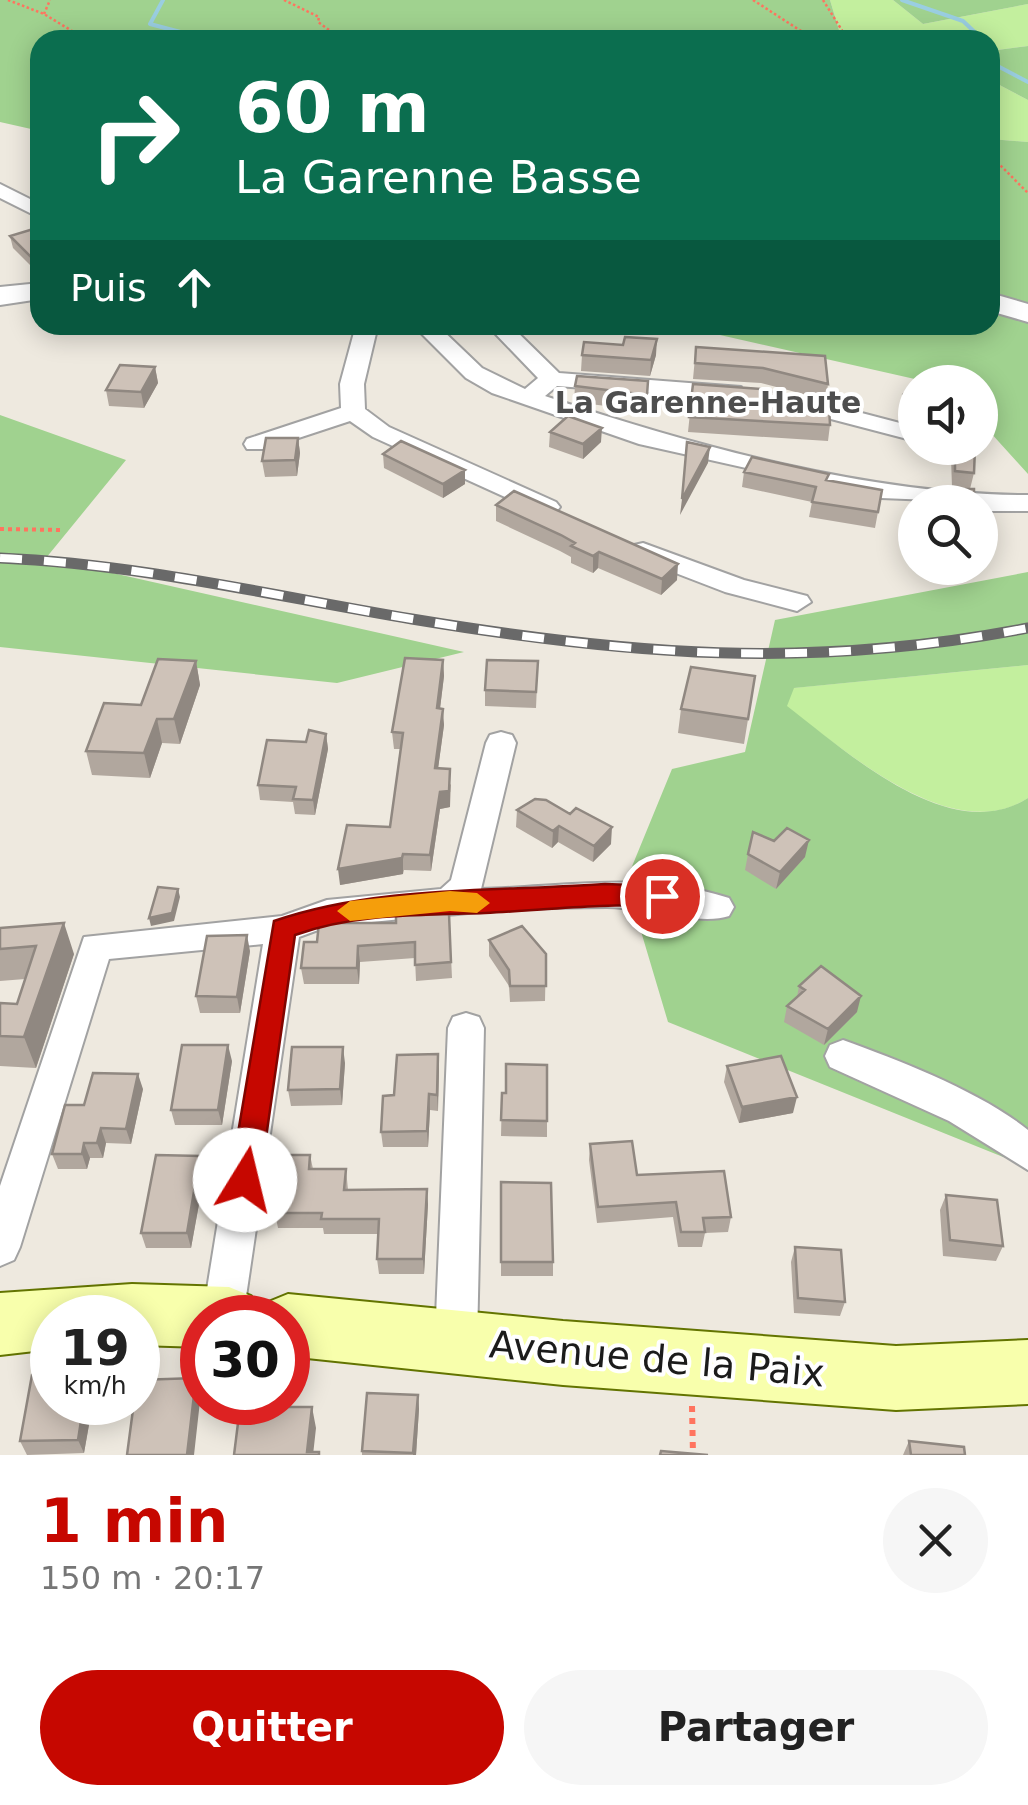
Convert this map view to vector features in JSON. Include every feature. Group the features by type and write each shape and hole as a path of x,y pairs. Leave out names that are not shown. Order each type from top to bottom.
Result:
{"main road":[{"path":"0,1324 30,1321"},
{"name":"Avenue de la Paix","path":"310,1326 896,1378 1028,1372"}],"street":[{"path":"0,190 30,206"},
{"path":"0,296 30,292"},
{"path":"1000,305 1028,313"},
{"path":"353,412 352,384 365,335"},
{"path":"434,335 474,373 528,398 682,448 898,492"},
{"path":"508,335 552,379 761,394 898,430"},
{"path":"528,398 552,379"},
{"path":"256,444 353,412"},
{"path":"353,412 381,432 565,515"},
{"path":"998,503 1028,503"},
{"path":"616,538 735,586 797,602"},
{"path":"450,901 466,886 501,743"},
{"path":"0,1247 96,947 283,928 328,913 450,901 481,903 605,894 662,896 717,907"},
{"path":"228,1295 283,928"},
{"path":"456,1341 466,1028"},
{"path":"843,1056 888,1080 947,1101 1028,1152"}],"path":[{"path":"8,0 70,30"},
{"path":"44,14 50,0"},
{"path":"284,0 319,16 318,22 329,30"},
{"path":"753,0 800,30"},
{"path":"824,0 839,30"},
{"path":"1000,165 1028,193"},
{"path":"0,529 62,530"}],"green space":[{"path":"0,0 830,0 839,30 30,30 30,129 0,122"},
{"path":"830,0 893,0 923,24 1028,4 1028,46 1000,50 1000,30 839,30"},
{"path":"893,0 1028,0 1028,4 923,24"},
{"path":"1028,46 1028,100 1000,85 1000,50"},
{"path":"1000,85 1028,100 1028,142 1000,140"},
{"path":"1000,140 1028,142 1028,474 998,441 998,365 898,365 898,375 720,335 1000,335"},
{"path":"0,415 126,460 46,558 464,652 337,683 0,647"},
{"path":"1028,572 1028,665 794,688 787,706 869,768 933,803 966,811 998,810 1028,798 1028,1167 668,1022 626,881 672,769 745,752 775,620 959,585 998,585 998,578"},
{"path":"1028,665 1028,798 998,810 967,811 934,803 901,787 786,707 793,688"}],"building":[{"path":"30,230 30,256 10,236"},
{"path":"625,337 657,339 651,360 582,355 584,342 623,345"},
{"path":"696,347 825,356 828,384 763,368 695,363"},
{"path":"120,365 155,367 141,392 106,390"},
{"path":"577,376 648,381 647,395 575,386"},
{"path":"693,384 761,389 829,406 830,425 689,417"},
{"path":"568,416 602,428 583,444 550,432"},
{"path":"266,438 298,438 295,460 262,461"},
{"path":"401,441 465,470 443,484 383,454"},
{"path":"687,442 710,447 682,499"},
{"path":"752,457 829,474 826,480 882,490 878,512 812,502 816,487 744,472"},
{"path":"955,465 974,465 974,473 955,471"},
{"path":"514,491 678,564 662,579 599,552 593,556 571,546 575,543 561,535 496,505"},
{"path":"405,658 443,660 437,708 443,709 435,768 450,769 449,791 440,792 430,855 403,854 402,858 338,869 347,825 390,827 403,733 392,732"},
{"path":"158,659 196,661 174,719 157,719 144,753 86,751 104,703 141,705"},
{"path":"487,660 538,661 536,692 485,690"},
{"path":"691,667 755,676 748,719 681,709"},
{"path":"309,730 326,734 313,800 293,799 296,787 258,785 267,740 306,742"},
{"path":"535,799 546,800 570,814 576,808 612,827 594,846 559,826 553,831 517,810"},
{"path":"787,828 809,840 780,872 748,854 753,832 774,841"},
{"path":"158,887 178,889 172,913 149,918"},
{"path":"449,914 451,962 415,965 415,942 358,946 357,968 301,968 304,942 317,942 319,923 396,923 396,916"},
{"path":"64,923 24,1037 0,1036 0,1003 17,1004 36,946 0,949 0,928"},
{"path":"522,926 546,954 546,986 510,986 509,970 489,940"},
{"path":"247,935 237,997 196,996 207,936"},
{"path":"821,966 861,996 828,1029 787,1006 805,990 799,986"},
{"path":"182,1045 228,1045 218,1110 171,1110"},
{"path":"292,1047 343,1047 340,1089 288,1090"},
{"path":"438,1054 437,1095 429,1094 427,1131 381,1132 383,1096 394,1095 397,1055"},
{"path":"781,1056 797,1097 742,1107 727,1066"},
{"path":"506,1064 547,1065 547,1121 501,1120"},
{"path":"93,1073 138,1074 126,1129 101,1128 97,1143 84,1143 82,1154 52,1154 65,1105 84,1105"},
{"path":"632,1141 637,1175 724,1171 731,1217 703,1218 705,1232 681,1232 676,1202 598,1207 590,1144"},
{"path":"156,1155 200,1156 187,1233 141,1233"},
{"path":"281,1155 310,1155 309,1169 346,1169 344,1190 427,1189 423,1259 377,1259 379,1219 321,1219 322,1213 275,1213"},
{"path":"501,1182 551,1183 553,1262 501,1262"},
{"path":"946,1195 997,1200 1003,1246 950,1240"},
{"path":"795,1247 841,1250 845,1302 798,1298"},
{"path":"160,1379 180,1379 180,1425 191,1425 187,1455 127,1455 131,1425 160,1425"},
{"path":"30,1386 30,1425 80,1425 78,1440 20,1441"},
{"path":"367,1393 418,1395 413,1453 362,1451"},
{"path":"238,1425 310,1425 307,1452 319,1452 319,1455 234,1455"},
{"path":"909,1441 964,1447 965,1455 911,1455"},
{"path":"661,1451 708,1455 660,1455"}],"waterway":[{"path":"163,0 150,24 173,30"},
{"path":"902,0 963,21 972,30"},
{"path":"1000,67 1028,82"}],"railway":[{"path":"0,558 155,574 412,619 645,649 719,653 870,649 1028,628"}],"slow traffic":[{"path":"350,911 450,901 477,903"}],"district":[{"name":"La Garenne-Haute","path":"708,403"}],"route":[{"path":"245,1180 283,928 328,913 450,901 481,903 605,894 662,896"}]}
